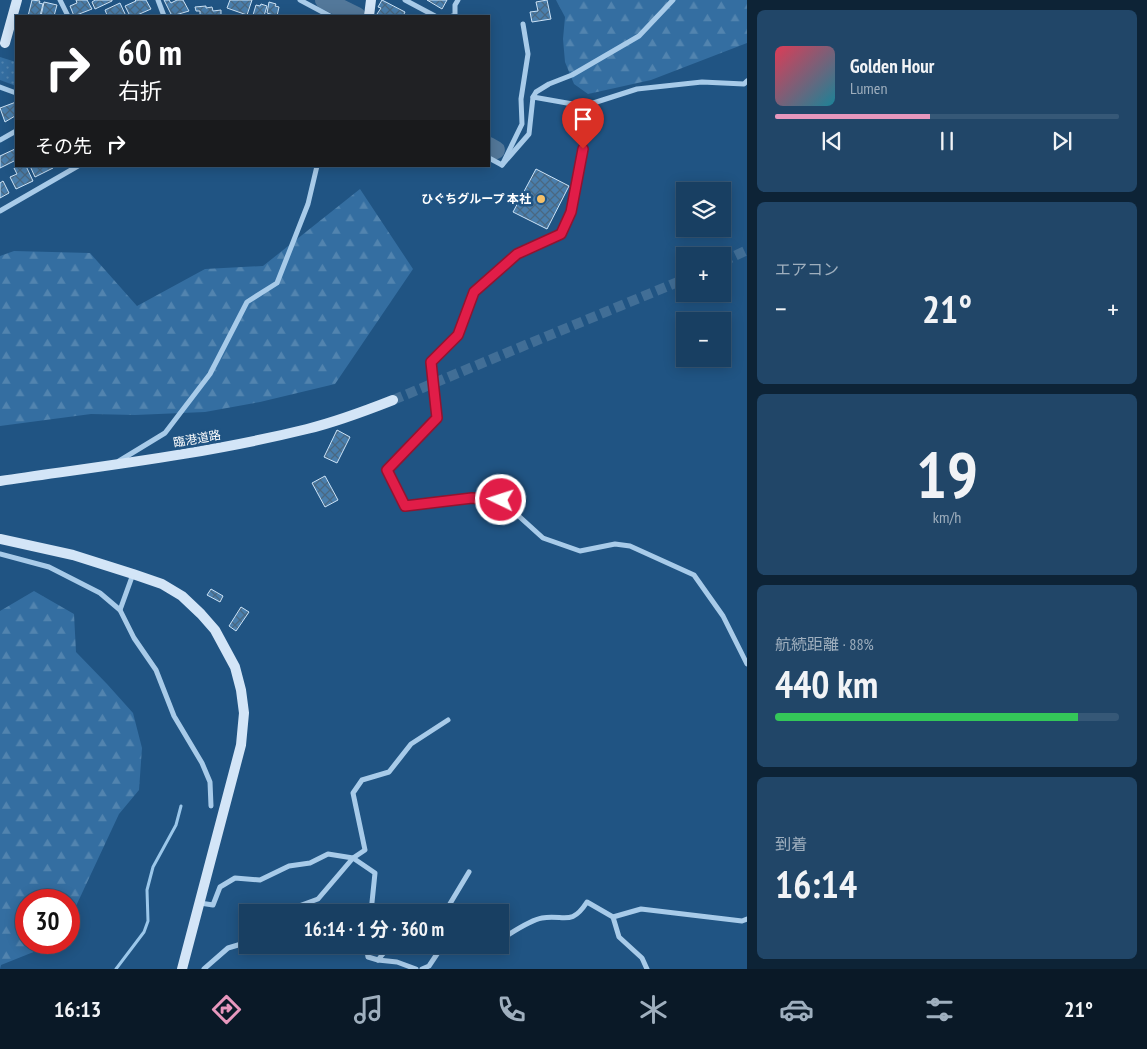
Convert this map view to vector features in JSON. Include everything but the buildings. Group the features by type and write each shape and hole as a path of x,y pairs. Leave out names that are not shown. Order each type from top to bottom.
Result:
{"street":[{"path":"15,46 2,43 17,0"},
{"path":"60,0 68,15"},
{"path":"158,0 163,15"},
{"path":"300,0 328,15"},
{"path":"369,14 371,0"},
{"path":"405,0 433,15"},
{"path":"454,15 455,5 458,0"},
{"path":"502,165 529,134 533,98 536,92 549,84 572,75 639,36 673,0"},
{"path":"502,165 522,124 521,99 528,54 523,24"},
{"path":"533,98 584,106 637,89 702,82 744,84 747,81"},
{"path":"0,87 15,93"},
{"path":"584,106 583,149 571,212 561,234 517,254 474,292 458,335 431,362 437,418 387,470 405,506 472,498 501,500 543,538 580,552 615,544 630,546 694,576 723,616 747,664"},
{"path":"0,140 15,132"},
{"path":"490,159 502,165"},
{"path":"0,212 76,167"},
{"path":"112,465 165,433 210,374 247,302 277,283 308,204 317,167"},
{"name":"臨港道路","path":"0,481 238,444 308,429 393,400"},
{"path":"0,539 73,555 162,584 182,596 202,614 215,630 236,667 244,713 241,745 182,969"},
{"path":"0,554 49,567 100,593 120,610 134,638 156,670 174,716 202,763 210,782 211,806"},
{"path":"120,610 133,574"},
{"path":"306,904 318,900 353,858 366,850 353,793 362,780 389,772 411,744 448,720"},
{"path":"200,903 213,905 220,887 235,878 260,880 289,866 310,863 328,854 353,858 375,873 372,904"},
{"path":"450,904 469,872"},
{"path":"509,934 541,918 568,919 581,911 586,902 613,917 619,937 642,958 647,969"},
{"path":"613,917 641,909 742,921 747,919"},
{"path":"204,969 228,948 239,945"},
{"path":"368,954 368,957 397,962 416,969"},
{"path":"378,960 383,954"},
{"path":"422,969 430,966 437,954"}],"green space":[{"path":"556,0 747,0 747,43 651,80 588,94 574,84 565,62 563,39 565,17"},
{"path":"0,57 15,62 15,86 0,80"},
{"path":"360,189 413,269 335,384 260,402 205,412 135,415 91,414 0,426 0,256 14,251 90,253 137,306 205,269 263,266"},
{"path":"34,591 74,614 76,652 133,713 142,748 139,790 119,814 80,897 80,889 15,889 15,954 28,954 1,965 0,969 0,611"}],"waterway":[{"path":"324,0 355,15"},
{"path":"490,147 496,150"},
{"path":"116,969 144,932 148,921 147,890 153,867 176,825 181,806"}],"tunnel":[{"path":"731,258 747,250"},
{"path":"393,400 676,283"}],"place":[{"name":"ひぐちグループ 本社","path":"541,199"}],"route":[{"path":"501,500 472,498 405,506 387,470 437,418 431,362 458,335 474,292 517,254 561,234 571,212 583,149"}]}
